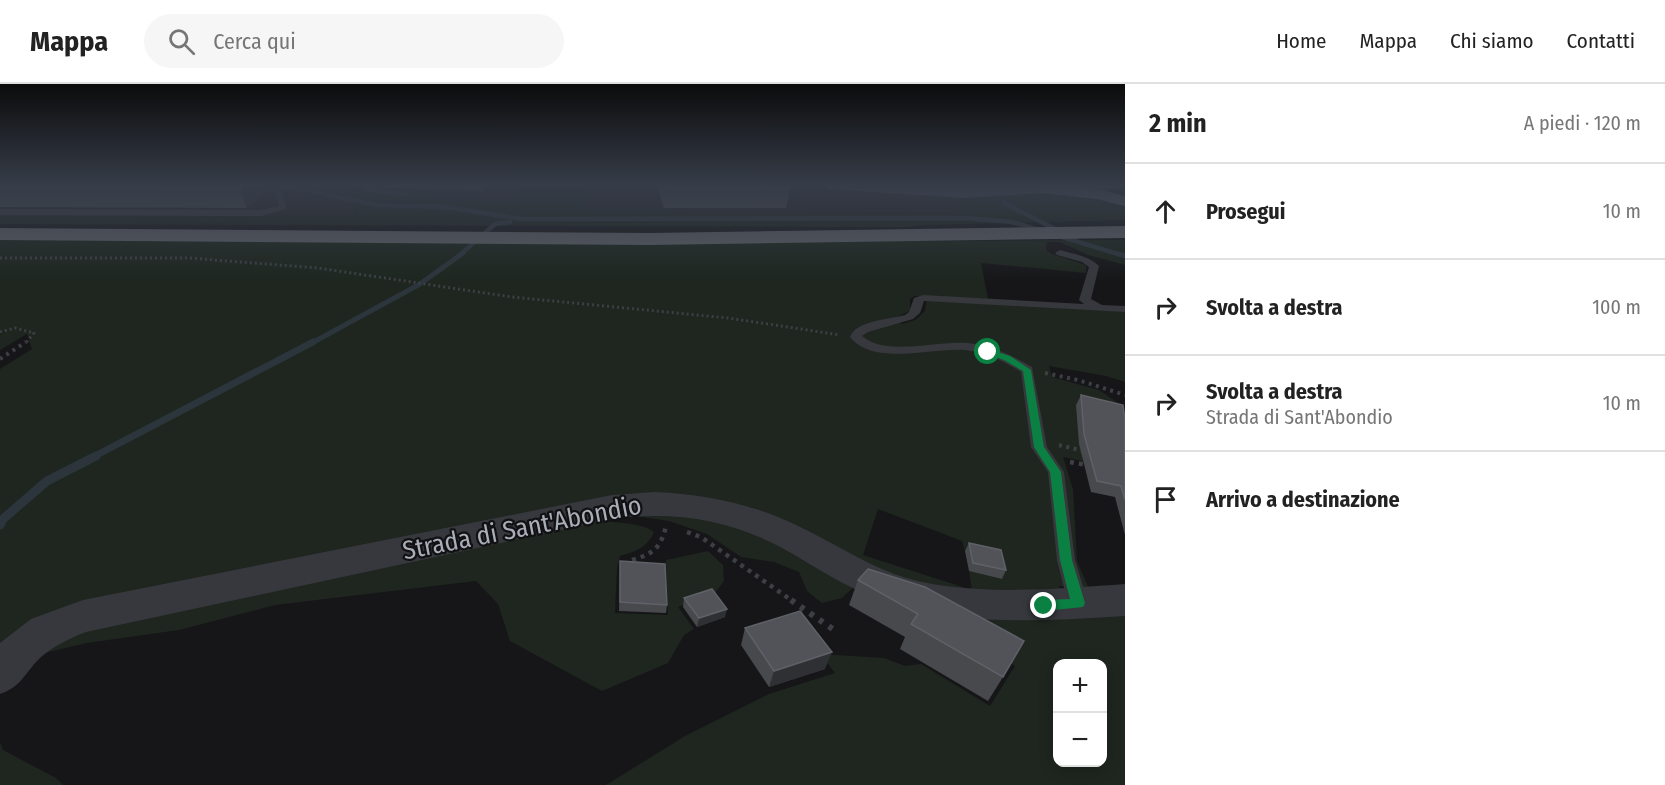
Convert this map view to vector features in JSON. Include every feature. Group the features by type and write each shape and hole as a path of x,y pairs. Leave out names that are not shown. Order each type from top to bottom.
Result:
{"highway":[{"path":"0,228 904,234 1125,225"},
{"path":"0,234 651,239 1125,232"},
{"path":"904,234 988,240 1125,238"}],"street":[{"name":"Strada di Sant'Abondio","path":"0,675 15,654 33,638 83,616 612,507 638,504 694,507 749,519 783,532 866,578 916,594 990,605 1125,600"}],"lane":[{"path":"1060,253 1094,266 1084,297 1085,300 1100,308"},
{"path":"1078,603 1066,560 1056,472 1039,447 1027,370 999,355 963,346 883,349 858,341 856,337 860,331 909,317 914,314 918,300 923,298 1125,309"}],"path":[{"path":"0,258 24,256 189,258 318,268 512,297 728,318 841,336 858,341"},
{"path":"0,332 15,328 34,333 26,342 0,359"},
{"path":"1027,370 1078,380 1125,395"},
{"path":"1038,440 1094,453"},
{"path":"1046,457 1095,466"},
{"path":"657,524 675,527"},
{"path":"632,560 651,555 663,545 666,526"},
{"path":"683,530 700,537 834,630"}],"shaded area":[{"path":"0,217 1125,217 1125,220 908,227 0,224"},
{"path":"0,237 647,242 1125,240 1125,265 1088,255 1060,242 1047,242 1046,250 1086,265 1086,273 981,263 988,299 915,296 910,299 910,311 892,319 902,324 915,320 925,311 928,301 1125,311 1125,382 1106,376 1049,366 1052,377 1099,390 1121,405 1125,427 1125,470 1063,457 1073,489 1077,561 1089,589 1058,586 1069,596 1013,599 964,598 898,584 759,516 704,502 648,498 610,501 87,607 38,623 0,648 0,369 32,349 27,334 0,350 0,335 4,332 0,332","holes":["878,509 962,541 965,551 997,558 1002,579 969,571 972,590 863,555"]},
{"path":"624,510 746,523 860,581 842,598 822,603 807,591 799,572 774,562 741,557 707,534 669,521 636,516"},
{"path":"563,520 624,523 654,532 644,545 620,556 617,568 615,613 668,615 666,560 708,551 723,565 724,581 714,594 678,607 694,629 684,635 668,663 602,691 510,641 498,604 476,581 275,605 179,630 87,643 44,653 50,637"},
{"path":"889,594 1125,608 1125,785 606,785 685,736 769,694 835,673 820,654 884,658 905,666 921,664 990,706 1015,666"},
{"path":"0,742 3,750 56,778 63,785 0,785"}],"building":[{"path":"1081,395 1123,405 1125,500 1121,486 1097,481 1084,434"},
{"path":"969,543 1001,550 1006,570 973,563"},
{"path":"620,561 665,564 667,605 620,602"},
{"path":"868,569 925,587 1024,641 1003,677 911,624 918,614 858,580"},
{"path":"712,589 727,609 699,618 684,598"},
{"path":"800,611 832,652 774,671 745,628"}],"waterway":[{"path":"508,217 522,219 966,218 1012,222 1039,230"},
{"path":"1031,217 1059,231"},
{"path":"460,255 495,224 510,222"},
{"path":"1059,236 1121,255"},
{"path":"310,344 420,284 463,253"},
{"path":"1116,253 1125,256"},
{"path":"93,457 313,342"},
{"path":"0,525 3,519 47,481 96,456"}],"route":[{"path":"988,352 1016,362 1027,370 1039,447 1056,472 1066,560 1078,603 1044,606"}]}
